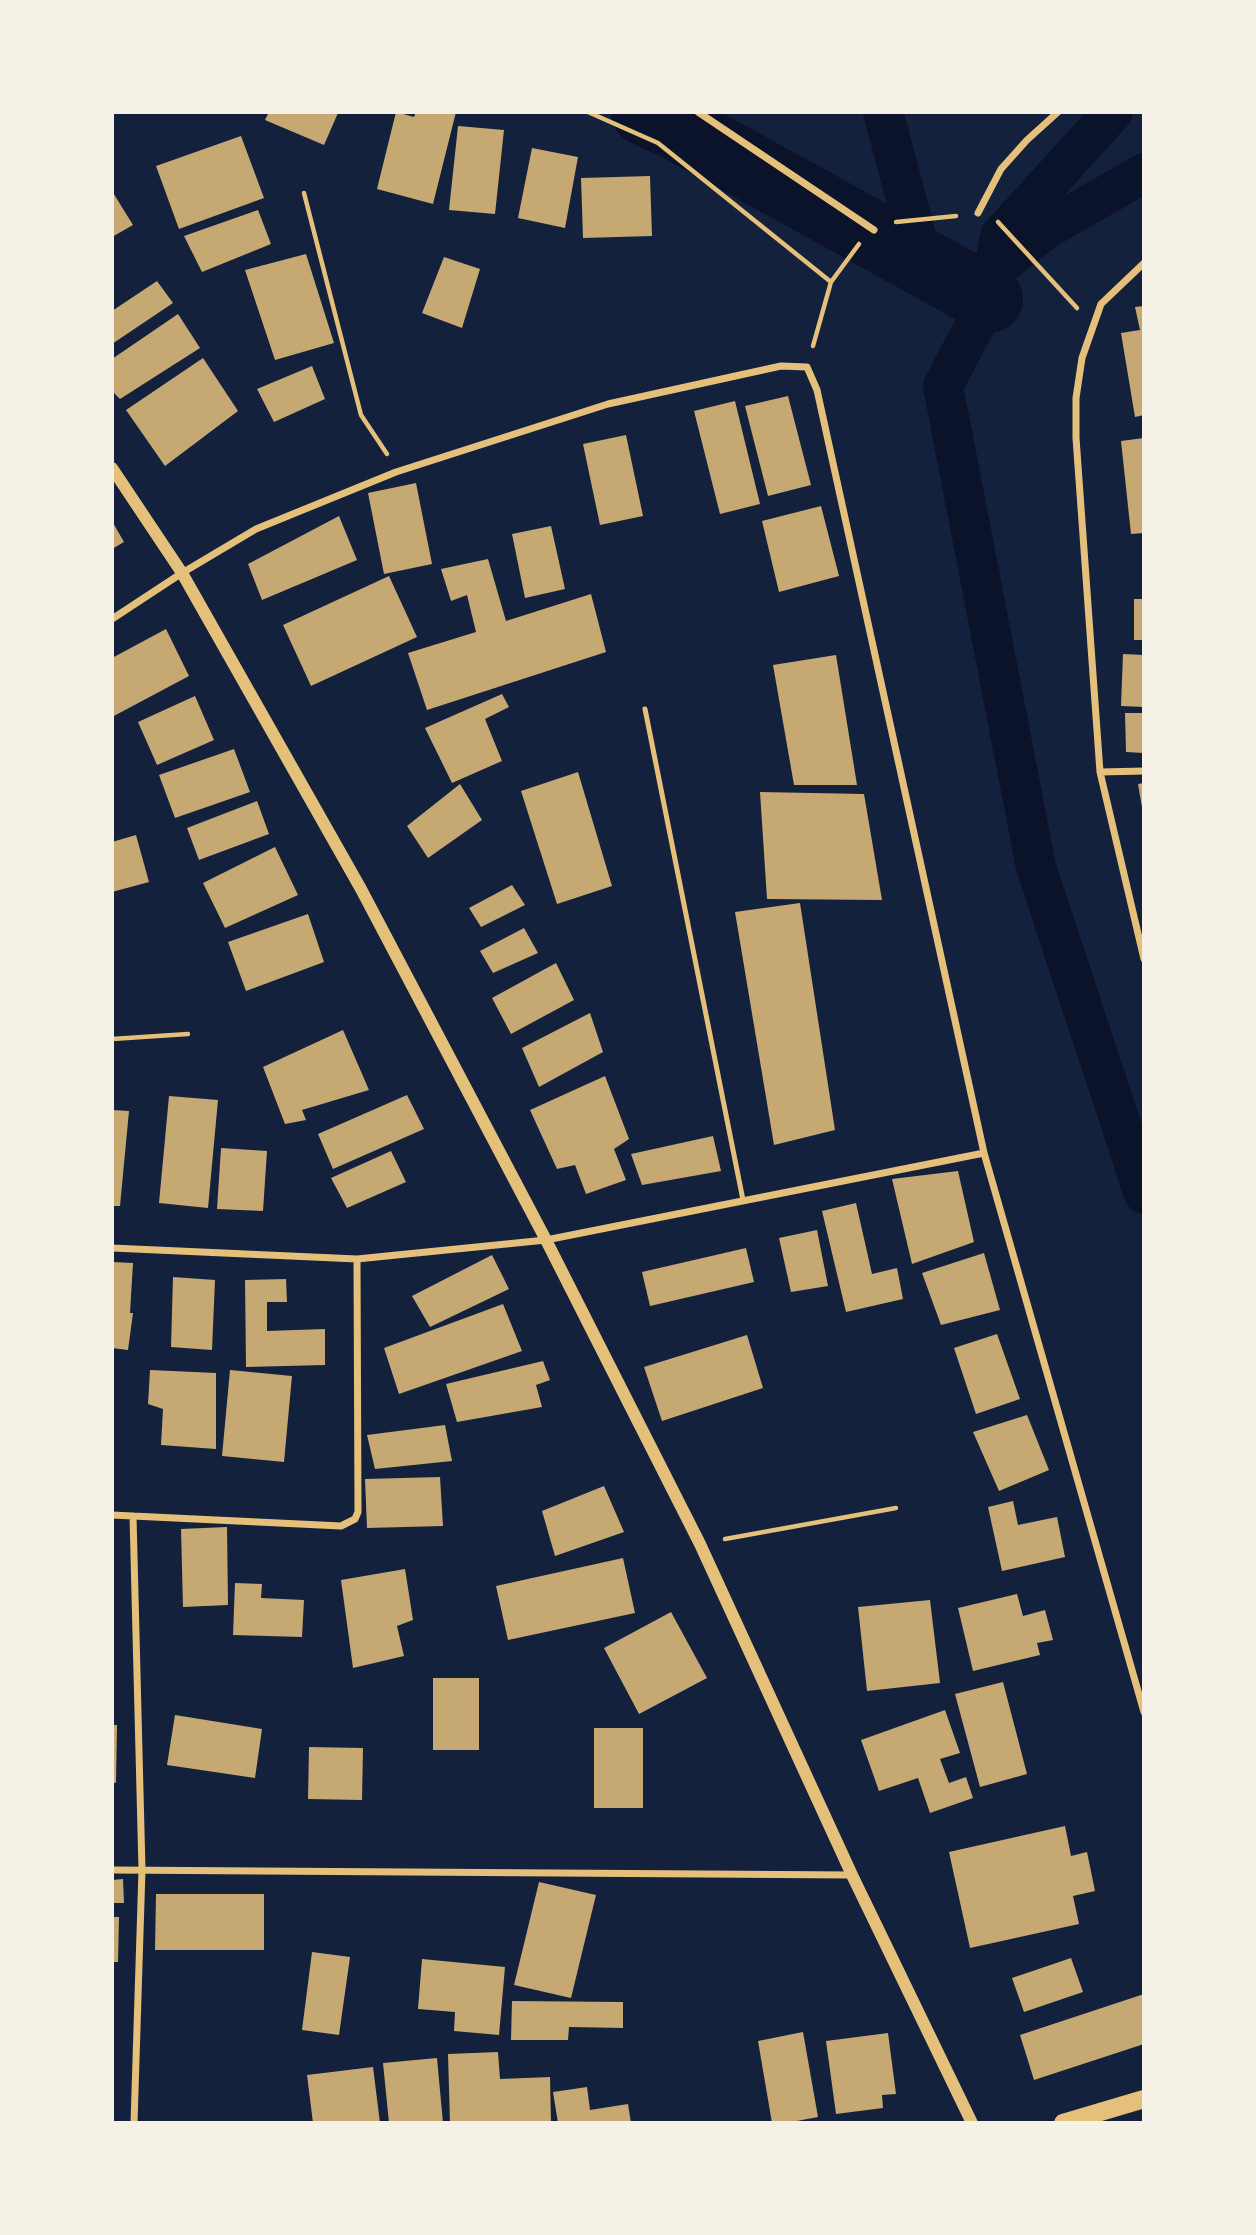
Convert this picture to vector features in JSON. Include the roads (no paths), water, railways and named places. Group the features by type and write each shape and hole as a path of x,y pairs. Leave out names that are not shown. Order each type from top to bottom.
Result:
{"main road":[{"path":"1063,2123 1144,2099"}],"street":[{"path":"698,112 874,230"},
{"path":"978,213 1002,169 1027,140 1058,112"},
{"path":"1144,263 1101,304 1092,325 1082,358 1078,384 1076,438 1100,772 1144,959"},
{"path":"112,619 256,529 396,472 608,404 781,366 807,366 817,390 984,1153 1144,1712"},
{"path":"112,468 182,573 361,889 546,1240 700,1544 852,1875 972,2123"},
{"path":"1100,772 1144,771"},
{"path":"112,1248 357,1259 546,1240 984,1153"},
{"path":"112,1515 341,1526 355,1519 358,1513 357,1259"},
{"path":"134,1516 142,1870 134,2123"},
{"path":"112,1870 852,1875"}],"lane":[{"path":"645,709 743,1200"}],"waterway":[{"path":"645,112 674,125 989,299"},
{"path":"883,112 918,243 989,299 943,386 1036,867 1144,1194"},
{"path":"989,299 1000,236 1113,112"},
{"path":"999,266 1048,228 1144,173"}]}
